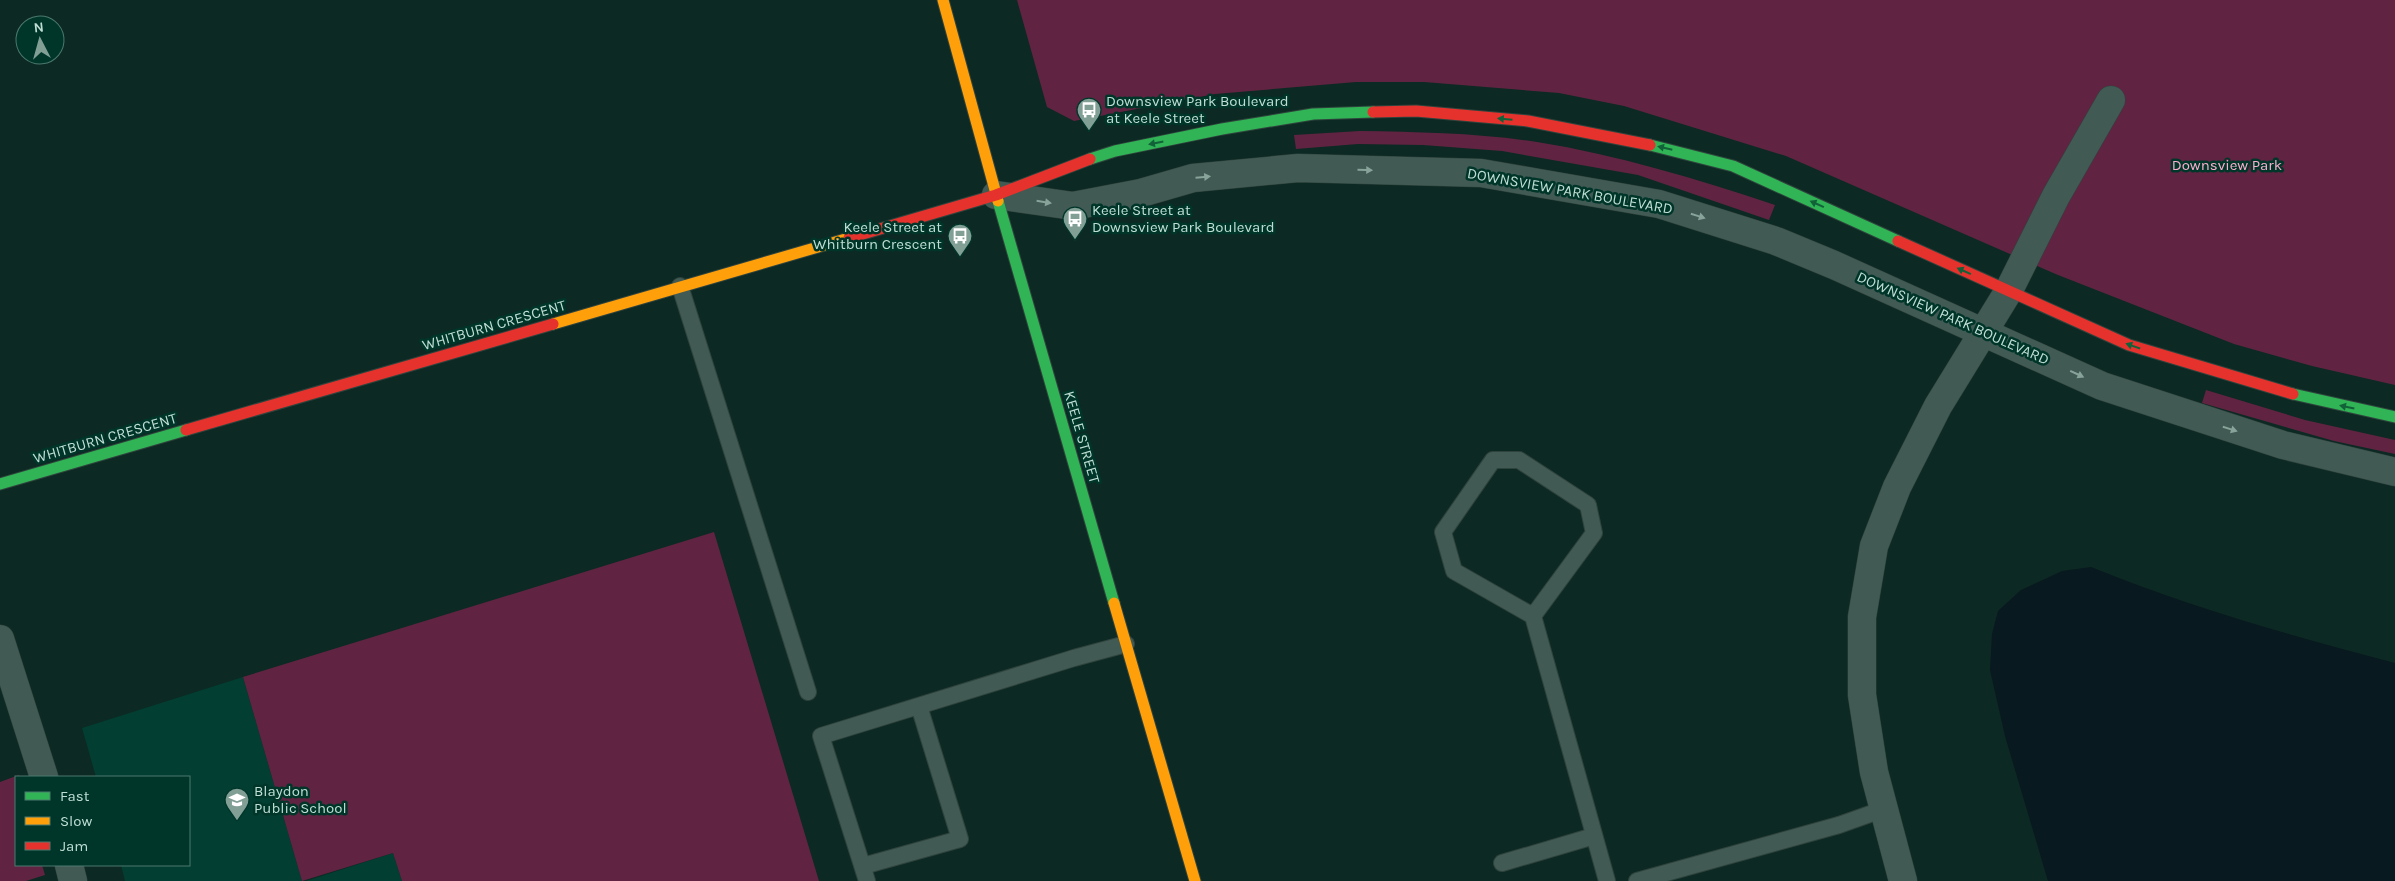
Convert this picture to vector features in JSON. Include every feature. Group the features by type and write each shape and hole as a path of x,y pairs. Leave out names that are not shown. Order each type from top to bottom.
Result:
{"street":[{"name":"KEELE STREET","path":"943,0 996,195 1195,881"},
{"path":"1903,881 1874,772 1862,695 1862,617 1874,546 1897,487 1929,424 2008,292 2056,196 2111,100"},
{"path":"996,195 1062,168 1115,151 1222,128 1313,114 1416,111 1528,121 1659,146 1733,166 2008,292 2129,345 2291,394 2395,417"},
{"name":"DOWNSVIEW PARK BOULEVARD","path":"996,195 1073,206 1141,193 1193,178 1298,168 1481,173 1659,204 1776,241 1985,332 2102,386 2179,413 2282,445 2395,472"},
{"name":"WHITBURN CRESCENT","path":"0,484 996,195"},
{"path":"0,639 44,776"},
{"path":"69,866 73,881"}],"lane":[{"path":"680,286 808,692"},
{"path":"1533,616 1594,533 1588,505 1519,460 1493,460 1443,532 1454,571 1533,616 1607,881"},
{"path":"919,706 960,839 865,874 821,736 1074,658 1126,644"},
{"path":"1638,881 1839,825 1884,809"},
{"path":"1502,864 1594,836"}],"shaded area":[{"path":"2091,567 2128,582 2241,620 2395,663 2395,881 2048,881 2005,736 1990,670 1992,634 1998,611 2021,590 2062,571"},
{"name":"Blaydon Public School","path":"243,677 302,881 125,881 121,866 190,866 190,776 96,776 82,728"},
{"path":"393,853 402,881 306,881"}],"green space":[{"name":"Downsview Park","path":"1017,0 2395,0 2395,385 2312,366 2234,344 2058,275 1786,156 1624,106 1559,93 1424,82 1356,82 1215,94 1074,121 1047,107"},
{"path":"1360,131 1471,135 1567,147 1657,169 1775,205 1769,220 1638,175 1502,151 1423,145 1358,144 1296,149 1294,135"},
{"path":"2206,390 2305,420 2395,440 2395,454 2334,441 2202,403"},
{"path":"714,532 819,881 402,881 393,853 302,881 243,677"},
{"path":"15,776 15,866 42,866 45,875 26,881 0,881 0,782"}],"traffic: fast":[{"path":"1090,159 1115,151 1222,129 1313,114 1373,112"},
{"path":"1650,145 1733,166 1898,241"},
{"path":"998,201 1114,603"},
{"path":"2293,394 2395,417"},
{"path":"0,484 186,430"}],"traffic: slow":[{"path":"943,0 998,201"},
{"path":"553,324 849,238"},
{"path":"1114,603 1195,881"}],"traffic: jam":[{"path":"1373,112 1416,111 1528,121 1650,145"},
{"path":"849,238 996,195 1090,159"},
{"path":"1898,241 2129,345 2293,394"},
{"path":"186,430 553,324"}],"place":[{"name":"Downsview Park Boulevard at Keele Street","path":"1089,131"},
{"name":"Keele Street at Downsview Park Boulevard","path":"1075,240"},
{"name":"Keele Street at Whitburn Crescent","path":"960,257"},
{"name":"Blaydon Public School","path":"237,821"}]}
